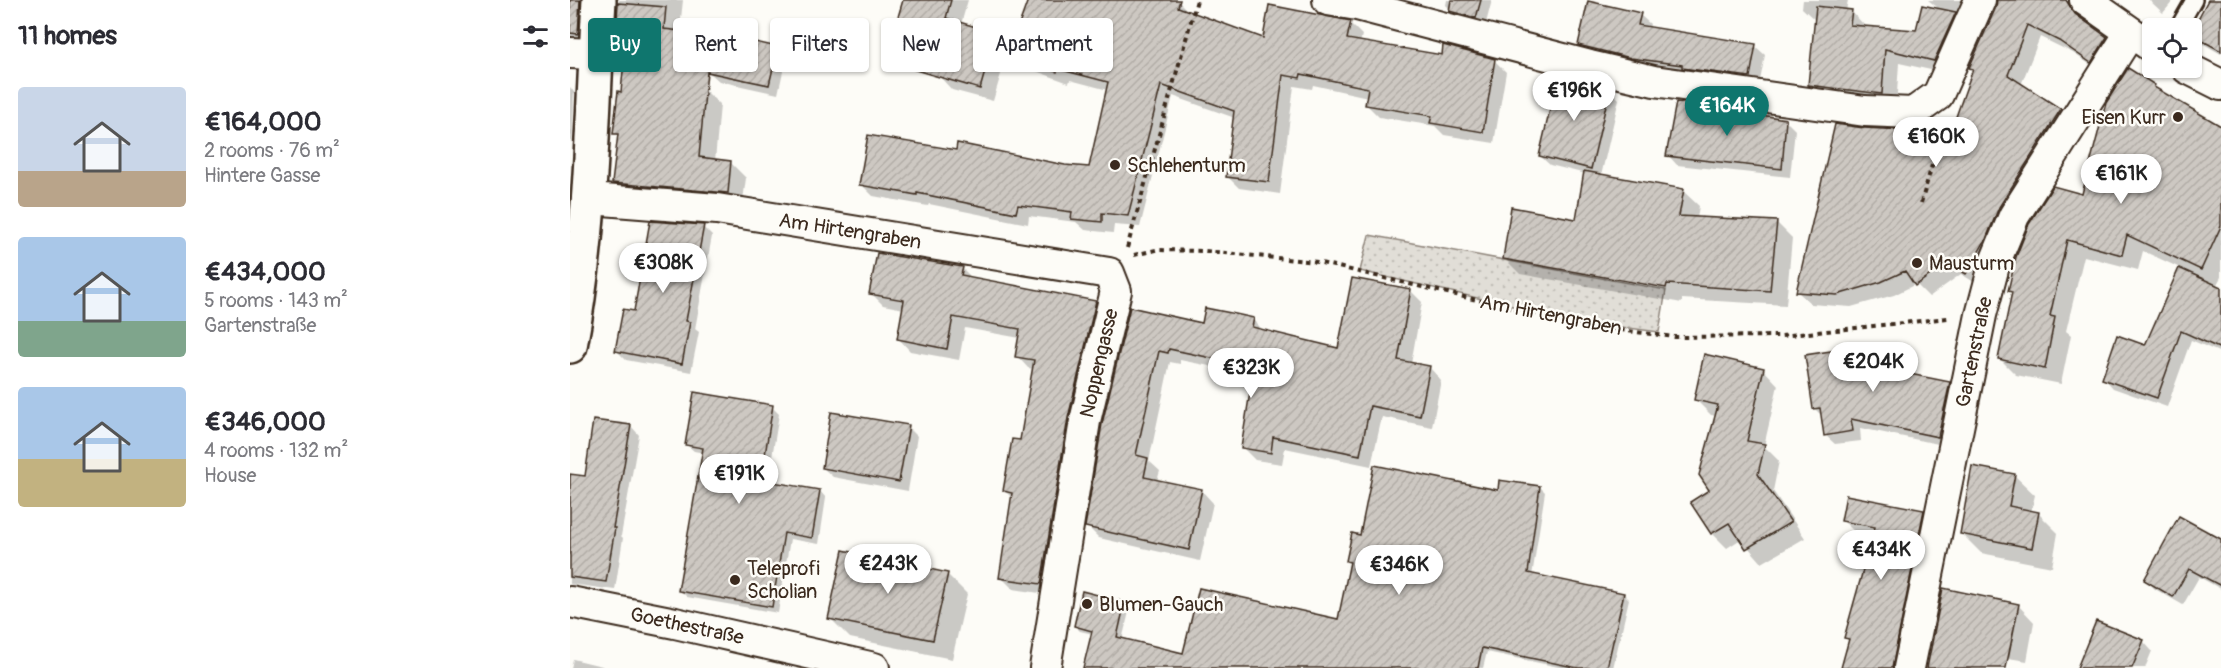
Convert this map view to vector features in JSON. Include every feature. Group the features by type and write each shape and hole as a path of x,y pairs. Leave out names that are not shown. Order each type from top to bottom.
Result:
{"street":[{"path":"570,346 577,310 590,198 583,53 600,0"},
{"path":"1328,0 1358,2 1590,66 1654,81 1865,111 1913,113 1938,95 1980,0"},
{"path":"2089,1 2141,40"},
{"name":"Gartenstraße","path":"1909,668 1981,315 1995,262 2014,216 2141,40"},
{"path":"2202,76 2221,85"},
{"name":"Am Hirtengraben","path":"590,198 717,209 1117,265"},
{"name":"Noppengasse","path":"1046,668 1085,422 1116,291 1117,265"},
{"name":"Goethestraße","path":"570,602 874,668"}],"lane":[{"path":"2184,18 2194,0"}],"path":[{"path":"1117,265 1197,0"},
{"path":"1921,203 1939,141 1932,99"},
{"name":"Am Hirtengraben","path":"1117,265 1156,250 1205,251 1317,262 1582,325 1674,337 1781,336 1981,315"}],"shaded area":[{"path":"1369,235 1666,290 1659,332 1582,322 1360,271"}],"building":[{"path":"570,0 580,0 578,34 570,33"},
{"path":"903,0 951,0 946,18 898,18"},
{"path":"1028,0 1180,0 1178,7 1263,38 1269,5 1351,21 1347,39 1442,55 1443,45 1495,59 1483,132 1430,123 1432,116 1365,105 1368,88 1301,74 1300,78 1283,75 1269,182 1226,177 1234,111 1161,85 1128,216 1102,213 1102,222 1071,219 1072,212 1018,205 1016,213 917,193 917,195 859,185 868,135 956,150 957,143 1065,165 1089,167 1108,82 1070,72 1113,72 1113,18 1021,18"},
{"path":"1451,0 1481,0 1476,18 1449,11"},
{"path":"1997,0 2066,0 2075,14 2107,37 2091,63 2059,41 2027,25 2008,75 2061,109 1999,207 1986,239 1966,274 1947,263 1915,286 1905,271 1881,282 1837,295 1796,292 1835,124 1902,130 1947,142 1973,69 1969,68"},
{"path":"2208,0 2221,0 2221,51 2202,41 2202,18 2198,18"},
{"path":"1588,1 1641,13 1638,25 1756,44 1750,77 1682,68 1682,65 1631,58 1578,45"},
{"path":"618,3 666,7 664,29 673,30 673,72 707,72 699,157 731,161 728,193 612,183 618,134 613,134 618,91 621,92 623,72 661,72 661,18 617,18"},
{"path":"1922,5 1956,12 1934,61 1885,49 1882,94 1808,85 1816,6 1852,10 1850,25 1916,30"},
{"path":"961,22 973,26 973,72 985,72 980,89 922,72 961,72"},
{"path":"758,43 770,45 770,72 772,72 769,85 707,72 758,72"},
{"path":"2128,68 2155,85 2154,87 2221,126 2221,226 2201,270 2127,235 2122,255 2067,240 2050,316 2055,317 2045,369 1998,359 2012,292 2008,291 2016,257 2029,224 2053,186 2082,194 2106,103"},
{"path":"1558,75 1610,88 1591,169 1539,156"},
{"path":"1676,102 1786,119 1782,169 1666,156"},
{"path":"1584,171 1684,189 1679,216 1777,221 1770,291 1667,284 1666,288 1503,259 1511,207 1576,219"},
{"path":"650,221 704,225 686,321 690,322 682,364 615,351 623,309 634,311"},
{"path":"877,253 963,267 961,275 1096,301 1068,418 1041,584 999,578 1012,493 1003,491 1012,439 1020,440 1034,360 1015,357 1020,329 953,317 947,349 897,339 904,300 869,294"},
{"path":"2179,268 2221,287 2221,349 2181,331 2157,398 2102,379 2117,335 2145,345"},
{"path":"1352,278 1411,289 1398,360 1430,366 1420,416 1370,406 1360,455 1273,437 1271,453 1241,448 1254,367 1169,349 1168,353 1159,351 1136,455 1148,458 1144,477 1202,489 1189,550 1085,527 1102,424 1130,307 1202,323 1205,308 1231,313 1254,318 1252,327 1338,348"},
{"path":"1876,344 1880,368 1950,382 1938,437 1851,419 1853,431 1824,436 1820,408 1813,409 1805,355"},
{"path":"1704,354 1764,368 1747,441 1765,444 1758,474 1791,522 1746,549 1729,523 1711,534 1690,502 1709,490 1699,475 1718,405 1694,400"},
{"path":"694,392 773,405 761,480 820,490 812,538 784,533 772,607 678,591 703,448 685,445"},
{"path":"831,412 909,425 899,482 822,468"},
{"path":"593,420 631,425 606,582 570,577 570,474 585,476"},
{"path":"1374,465 1498,490 1499,480 1540,486 1528,573 1624,593 1607,668 1578,668 1482,648 1478,668 1083,668 1092,631 1074,626 1082,591 1125,602 1117,637 1183,653 1199,588 1338,619 1350,562 1346,561 1352,533 1360,535"},
{"path":"1972,466 2015,474 2009,506 2039,512 2032,548 1960,534"},
{"path":"1846,495 1924,510 1892,668 1841,668 1849,639 1844,638 1875,527 1841,521"},
{"path":"2179,516 2221,539 2221,586 2189,569 2173,597 2144,580"},
{"path":"843,550 948,573 933,640 828,619"},
{"path":"1943,588 2019,604 2006,668 1927,668"},
{"path":"2096,621 2144,640 2132,668 2077,668"}],"place":[{"name":"Eisen Kurr","path":"2178,117"},
{"name":"Schlehenturm","path":"1115,165"},
{"name":"Mausturm","path":"1917,263"},
{"name":"Teleprofi Scholian","path":"735,580"},
{"name":"Blumen-Gauch","path":"1087,604"}]}
